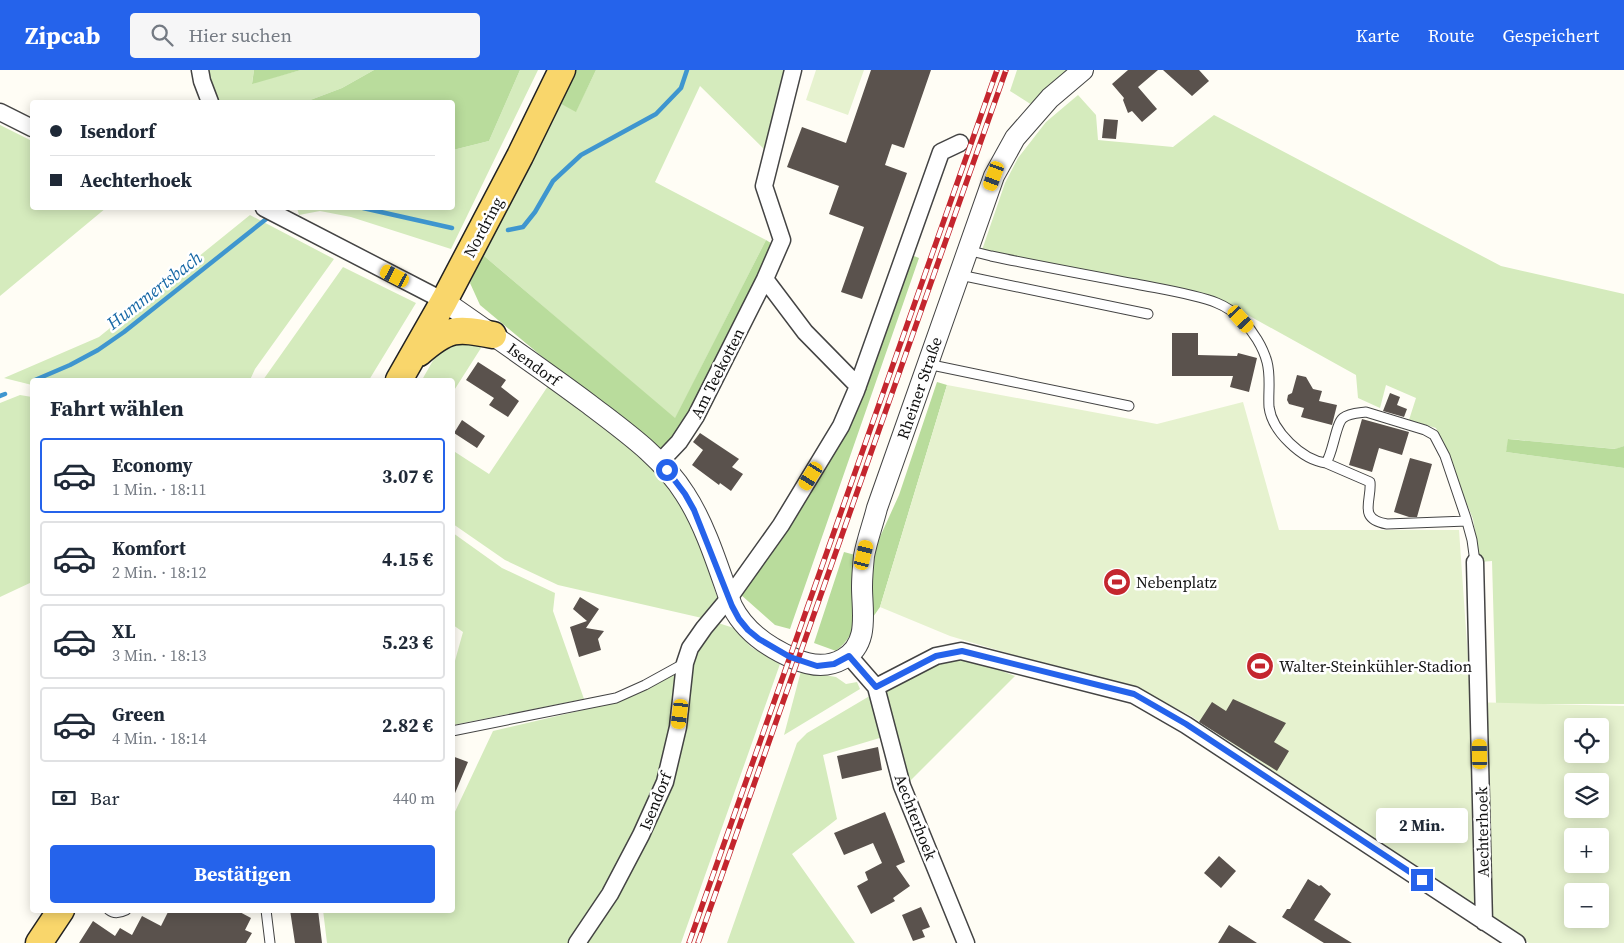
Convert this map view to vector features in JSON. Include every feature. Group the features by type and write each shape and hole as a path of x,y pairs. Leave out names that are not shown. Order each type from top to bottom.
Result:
{"main road":[{"name":"Nordring","path":"405,370 444,301 520,156 562,70"},
{"path":"405,370 431,343 451,331 467,330 493,335"},
{"path":"39,943 59,913"}],"street":[{"path":"200,70 209,100"},
{"name":"Am Teekotten","path":"660,462 678,442 696,416 766,279 782,240 764,186 793,70"},
{"name":"Rheiner Straße","path":"849,656 860,641 864,618 862,588 864,555 876,508 994,176 1015,138 1050,98 1083,70"},
{"path":"0,112 30,127"},
{"path":"730,598 780,525 841,426 858,386 941,152 960,143"},
{"name":"Isendorf","path":"268,210 444,301 536,364 622,429 660,462 680,487 694,510 739,619 759,639 790,657 817,666 834,664 849,656"},
{"path":"766,279 805,332 858,386"},
{"name":"Aechterhoek","path":"1475,562 1484,922"},
{"name":"Isendorf","path":"577,943 610,894 641,835 665,782 678,727 685,663 690,648 704,628 730,598"},
{"path":"876,687 936,656 962,651 1134,694 1186,724 1517,943"},
{"name":"Aechterhoek","path":"849,656 876,687 902,786 966,943"}],"lane":[{"path":"967,250 1158,288 1206,299 1227,308 1249,328 1264,353 1269,373 1270,410 1279,431 1298,450 1312,459 1326,462 1370,482 1367,504 1370,516 1379,523 1387,524 1467,521"},
{"path":"959,274 1148,314"},
{"path":"927,364 1129,406"},
{"path":"1326,462 1340,420 1356,413 1366,412 1431,432 1438,441 1467,521 1475,562"},
{"path":"455,731 616,698 685,663"},
{"path":"266,913 270,943"}],"green space":[{"path":"205,70 254,70 252,83 301,70 374,70 342,88 310,100 216,100"},
{"path":"254,70 301,70 252,84"},
{"path":"374,70 520,70 489,141 455,150 455,100 310,100 342,88"},
{"path":"520,70 538,70 451,249 351,217 320,211 299,215 298,210 455,210 455,150 489,141"},
{"path":"576,70 596,70 576,112 561,104"},
{"path":"596,70 787,70 767,152 700,86 655,182 766,240 675,419 483,255 561,104 576,111"},
{"path":"816,70 864,70 848,115 806,100"},
{"path":"1017,70 1072,70 1032,105 1010,91"},
{"path":"1078,95 1096,115 1098,140 1173,147 1214,115 1501,266 1624,294 1624,446 1616,449 1509,439 1506,452 1624,468 1624,704 1496,704 1492,561 1480,562 1473,519 1436,428 1409,420 1416,398 1386,385 1380,408 1358,398 1356,375 1228,304 1209,297 982,250 1005,183 1018,158 1046,122"},
{"path":"0,125 30,140 30,210 104,210 0,296"},
{"path":"250,215 334,259 255,369 251,378 30,378 30,384 4,378 99,337"},
{"path":"766,240 774,245 691,413 659,454 480,305 470,283 483,255 675,418"},
{"path":"909,254 919,258 790,629 775,625 740,594 845,426"},
{"path":"343,267 416,303 370,378 264,378"},
{"path":"462,341 476,344 481,348 455,389 455,378 423,378 437,355 453,344"},
{"path":"937,382 947,385 880,607 873,617 857,615 850,635 845,643 836,651 814,643 844,552 870,559 899,495"},
{"name":"Walter-Steinkühler-Stadion","path":"947,385 1157,424 1243,402 1279,530 1459,530 1471,702 1624,706 1624,943 1529,943 1191,716 1154,697 950,636 880,607"},
{"path":"548,386 635,452 665,483 678,500 691,523 718,599 702,618 558,585 505,560 455,525 455,452 489,474"},
{"path":"20,395 30,397 30,583 0,597 0,403"},
{"path":"1508,439 1615,449 1624,446 1624,468 1506,452"},
{"path":"455,534 502,568 555,593 553,611 584,699 455,725 455,661 463,632 455,626"},
{"path":"718,623 734,628 751,647 780,664 681,943 583,943 672,783 688,715 692,663 701,643"},
{"path":"962,656 1015,676 907,784 883,690 938,663"},
{"path":"801,671 836,677 846,684 857,682 860,689 784,735"},
{"path":"678,672 674,724 661,780 606,891 572,943 327,943 323,913 455,913 455,812 493,731 617,702"},
{"path":"873,694 883,737 823,755 837,819 792,854 855,943 727,943 797,743 807,733"}],"building":[{"path":"871,70 931,70 904,148 892,144 885,165 907,173 862,299 841,292 864,227 829,214 839,186 787,167 802,127 846,143"},
{"path":"1128,70 1158,70 1138,87 1157,109 1142,122 1132,111 1128,113 1124,98 1112,84"},
{"path":"1163,70 1199,70 1209,81 1192,96"},
{"path":"1104,119 1118,120 1116,139 1102,138"},
{"path":"1172,333 1198,333 1198,355 1237,356 1238,353 1257,358 1249,392 1230,387 1233,376 1172,376"},
{"path":"478,362 506,380 501,387 519,401 508,417 489,405 494,398 466,380"},
{"path":"1297,375 1306,377 1313,389 1322,391 1319,401 1337,405 1332,425 1301,417 1304,408 1289,404 1287,400 1288,395 1292,393"},
{"path":"1390,393 1400,397 1397,405 1407,409 1404,417 1383,411"},
{"path":"1362,419 1409,432 1402,455 1379,448 1372,472 1349,465"},
{"path":"462,420 485,436 477,448 455,434"},
{"path":"700,433 739,459 732,467 743,474 731,491 720,483 719,485 692,465 703,450 693,442"},
{"path":"1410,458 1432,464 1417,517 1409,517 1394,512"},
{"path":"580,597 599,609 586,628 604,631 598,639 601,650 579,657 570,627 587,621 573,609"},
{"path":"1233,699 1286,723 1274,742 1289,751 1277,771 1199,722 1212,702 1226,711"},
{"path":"878,747 882,770 842,779 837,756"},
{"path":"455,757 468,762 455,793"},
{"path":"885,812 905,862 896,866 910,886 893,898 895,901 871,914 857,886 868,880 865,872 882,863 873,843 844,855 834,833"},
{"path":"1219,856 1236,871 1221,888 1204,873"},
{"path":"1308,879 1319,886 1321,885 1331,894 1314,920 1352,943 1324,943 1282,917 1287,909 1290,909"},
{"path":"921,907 930,927 922,930 925,937 913,941 902,915"},
{"path":"168,913 242,913 251,918 245,930 252,933 246,943 79,943 93,921 115,936 120,928 132,935 142,916 161,926"},
{"path":"290,913 318,913 322,943 295,943"},
{"path":"1229,925 1257,943 1218,943"}],"waterway":[{"name":"Hummertsbach","path":"508,230 523,227 535,212 553,181 581,155 656,114 681,88 687,70"},
{"name":"Hummertsbach","path":"372,210 452,228"},
{"name":"Hummertsbach","path":"40,378 98,350 124,332 270,216"},
{"name":"Hummertsbach","path":"0,396 5,394"}],"railway":[{"path":"689,943 997,70"},
{"path":"698,943 1006,70"}],"place":[{"name":"Nebenplatz","path":"1117,582"},
{"name":"Walter-Steinkühler-Stadion","path":"1260,666"}],"route":[{"path":"667,470 675,479 694,510 732,606 739,619 759,639 790,657 817,666 834,664 849,656 876,687 936,656 962,651 1134,694 1186,724 1422,880"}]}
